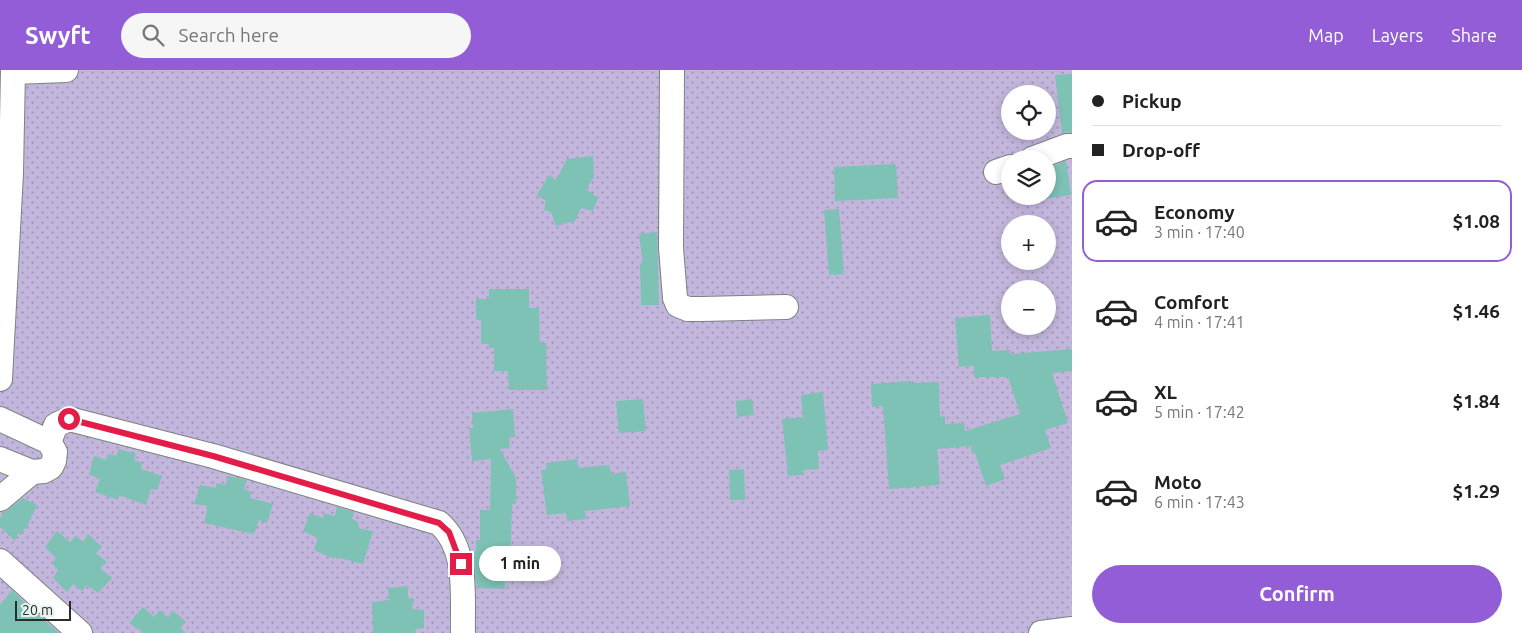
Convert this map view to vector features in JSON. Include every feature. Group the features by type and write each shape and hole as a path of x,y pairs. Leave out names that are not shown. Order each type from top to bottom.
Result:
{"street":[{"path":"0,379 5,173 13,71 66,70"},
{"path":"672,70 671,248 675,298 678,305 688,309 786,306"},
{"path":"1056,150 1072,146"},
{"path":"0,419 49,442 55,452 51,467 44,471 32,472 0,459"},
{"path":"49,442 56,425 69,419 213,456 439,523 449,532 461,564 463,633"},
{"path":"0,499 32,472"},
{"path":"0,561 80,633"},
{"path":"1041,633 1072,630"}],"shaded area":[{"path":"0,70 1072,70 1072,633 0,633"}],"building":[{"path":"1072,74 1072,132 1062,133 1055,75"},
{"path":"593,156 594,177 586,189 598,198 593,211 581,208 575,221 556,226 551,212 544,210 546,201 537,195 549,175 556,180 567,159"},
{"path":"1066,161 1071,195 1056,197 1056,165"},
{"path":"896,164 898,198 835,201 834,167"},
{"path":"839,209 844,274 829,275 824,210"},
{"path":"657,232 659,305 641,305 640,264 643,264 639,234"},
{"path":"489,289 529,289 529,308 539,308 540,343 546,343 547,390 509,390 508,371 494,371 494,348 489,348 489,344 481,344 481,320 476,320 476,299 489,299"},
{"path":"990,315 992,351 1010,350 1010,354 1072,349 1072,371 1052,373 1068,423 1045,430 1051,448 1000,465 1005,479 986,486 975,453 972,454 971,446 937,449 940,485 889,489 883,406 872,407 871,384 911,381 911,383 939,382 940,417 945,416 945,424 964,423 965,431 1020,414 1008,377 974,377 974,366 959,367 955,318"},
{"path":"823,392 828,450 818,451 819,469 803,470 804,475 788,476 782,419 803,417 801,395"},
{"path":"643,399 646,431 619,433 616,401"},
{"path":"752,399 754,415 737,417 736,401"},
{"path":"513,409 515,437 509,438 510,448 500,449 516,478 516,504 512,504 510,570 505,570 505,589 477,588 471,551 476,551 476,540 480,540 480,510 490,510 491,459 472,461 469,428 473,428 472,413"},
{"path":"119,449 136,454 134,460 142,463 141,469 162,476 157,490 151,489 146,505 119,495 118,500 95,492 100,478 89,475 94,456 106,460 108,454 116,456"},
{"path":"577,459 578,468 609,465 611,474 626,472 630,506 585,511 586,519 567,521 566,513 547,515 541,470 546,470 546,463"},
{"path":"744,469 745,500 730,500 729,470"},
{"path":"229,476 247,480 244,489 251,492 250,498 273,504 267,523 259,520 254,534 204,523 208,506 194,504 200,485 216,488 216,483 225,485"},
{"path":"23,498 37,505 26,529 21,535 18,533 15,541 0,527 0,519 3,512"},
{"path":"337,507 354,512 352,519 359,523 358,528 373,531 363,564 335,557 334,559 314,550 318,538 303,531 310,513 323,518 324,513 335,516"},
{"path":"57,531 70,542 76,536 83,542 88,534 102,547 96,553 107,562 100,568 112,578 98,593 87,585 82,591 73,584 67,592 53,578 58,570 52,564 56,558 45,547"},
{"path":"408,586 408,599 414,598 412,609 424,610 424,628 416,629 415,633 373,633 372,602 389,600 388,588"},
{"path":"12,590 59,633 0,633 0,605"},
{"path":"143,607 154,617 160,610 168,618 172,610 186,622 180,628 186,633 141,633 129,623"}],"route":[{"path":"69,419 213,456 439,523 449,532 461,564"}]}
